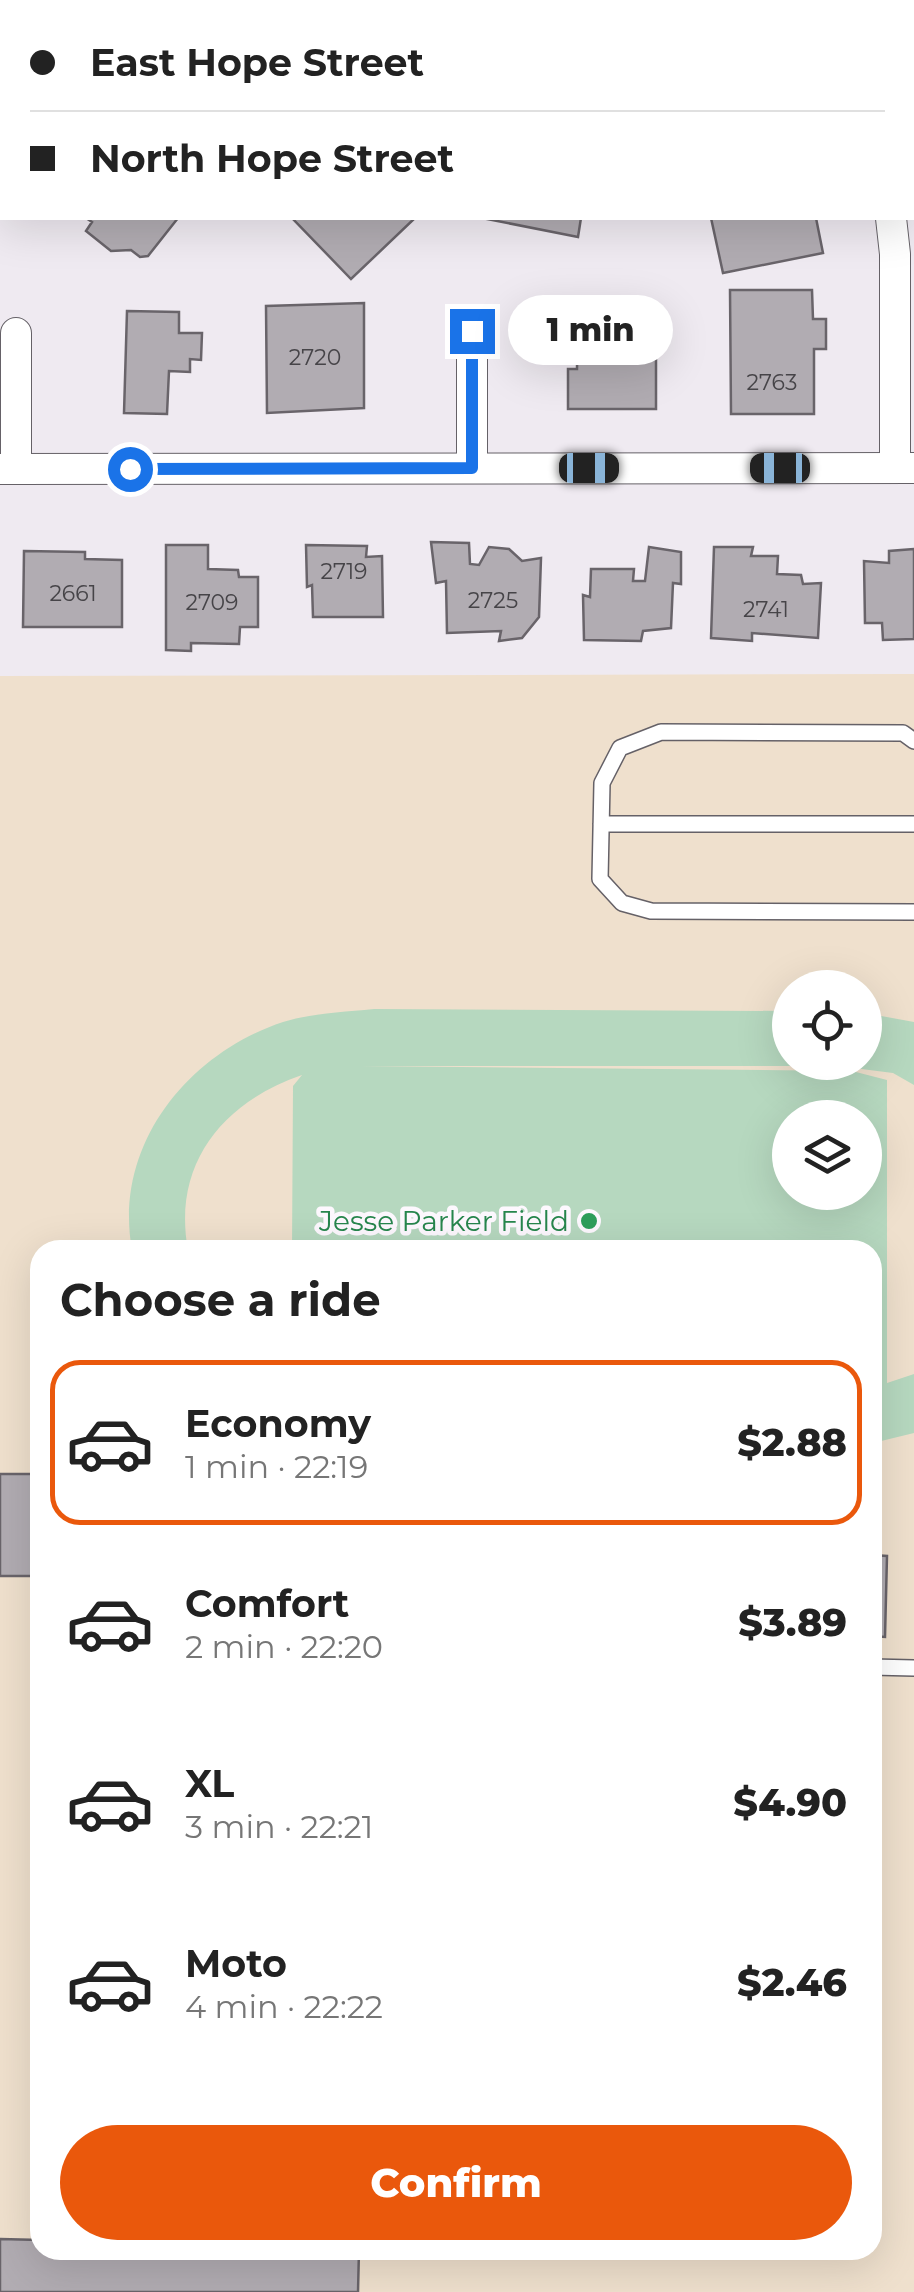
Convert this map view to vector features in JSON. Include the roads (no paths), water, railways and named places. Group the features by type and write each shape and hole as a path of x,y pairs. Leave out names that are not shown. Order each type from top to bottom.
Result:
{"street":[{"path":"16,334 8,469 904,468 892,220"},
{"path":"472,331 472,468"}],"lane":[{"path":"914,741 904,734 661,732 620,748 602,783 600,878 622,903 650,911 914,912"},
{"path":"601,824 914,824"},
{"path":"882,1667 914,1668"}],"place":[{"name":"Jesse Parker Field","path":"589,1221"}]}
